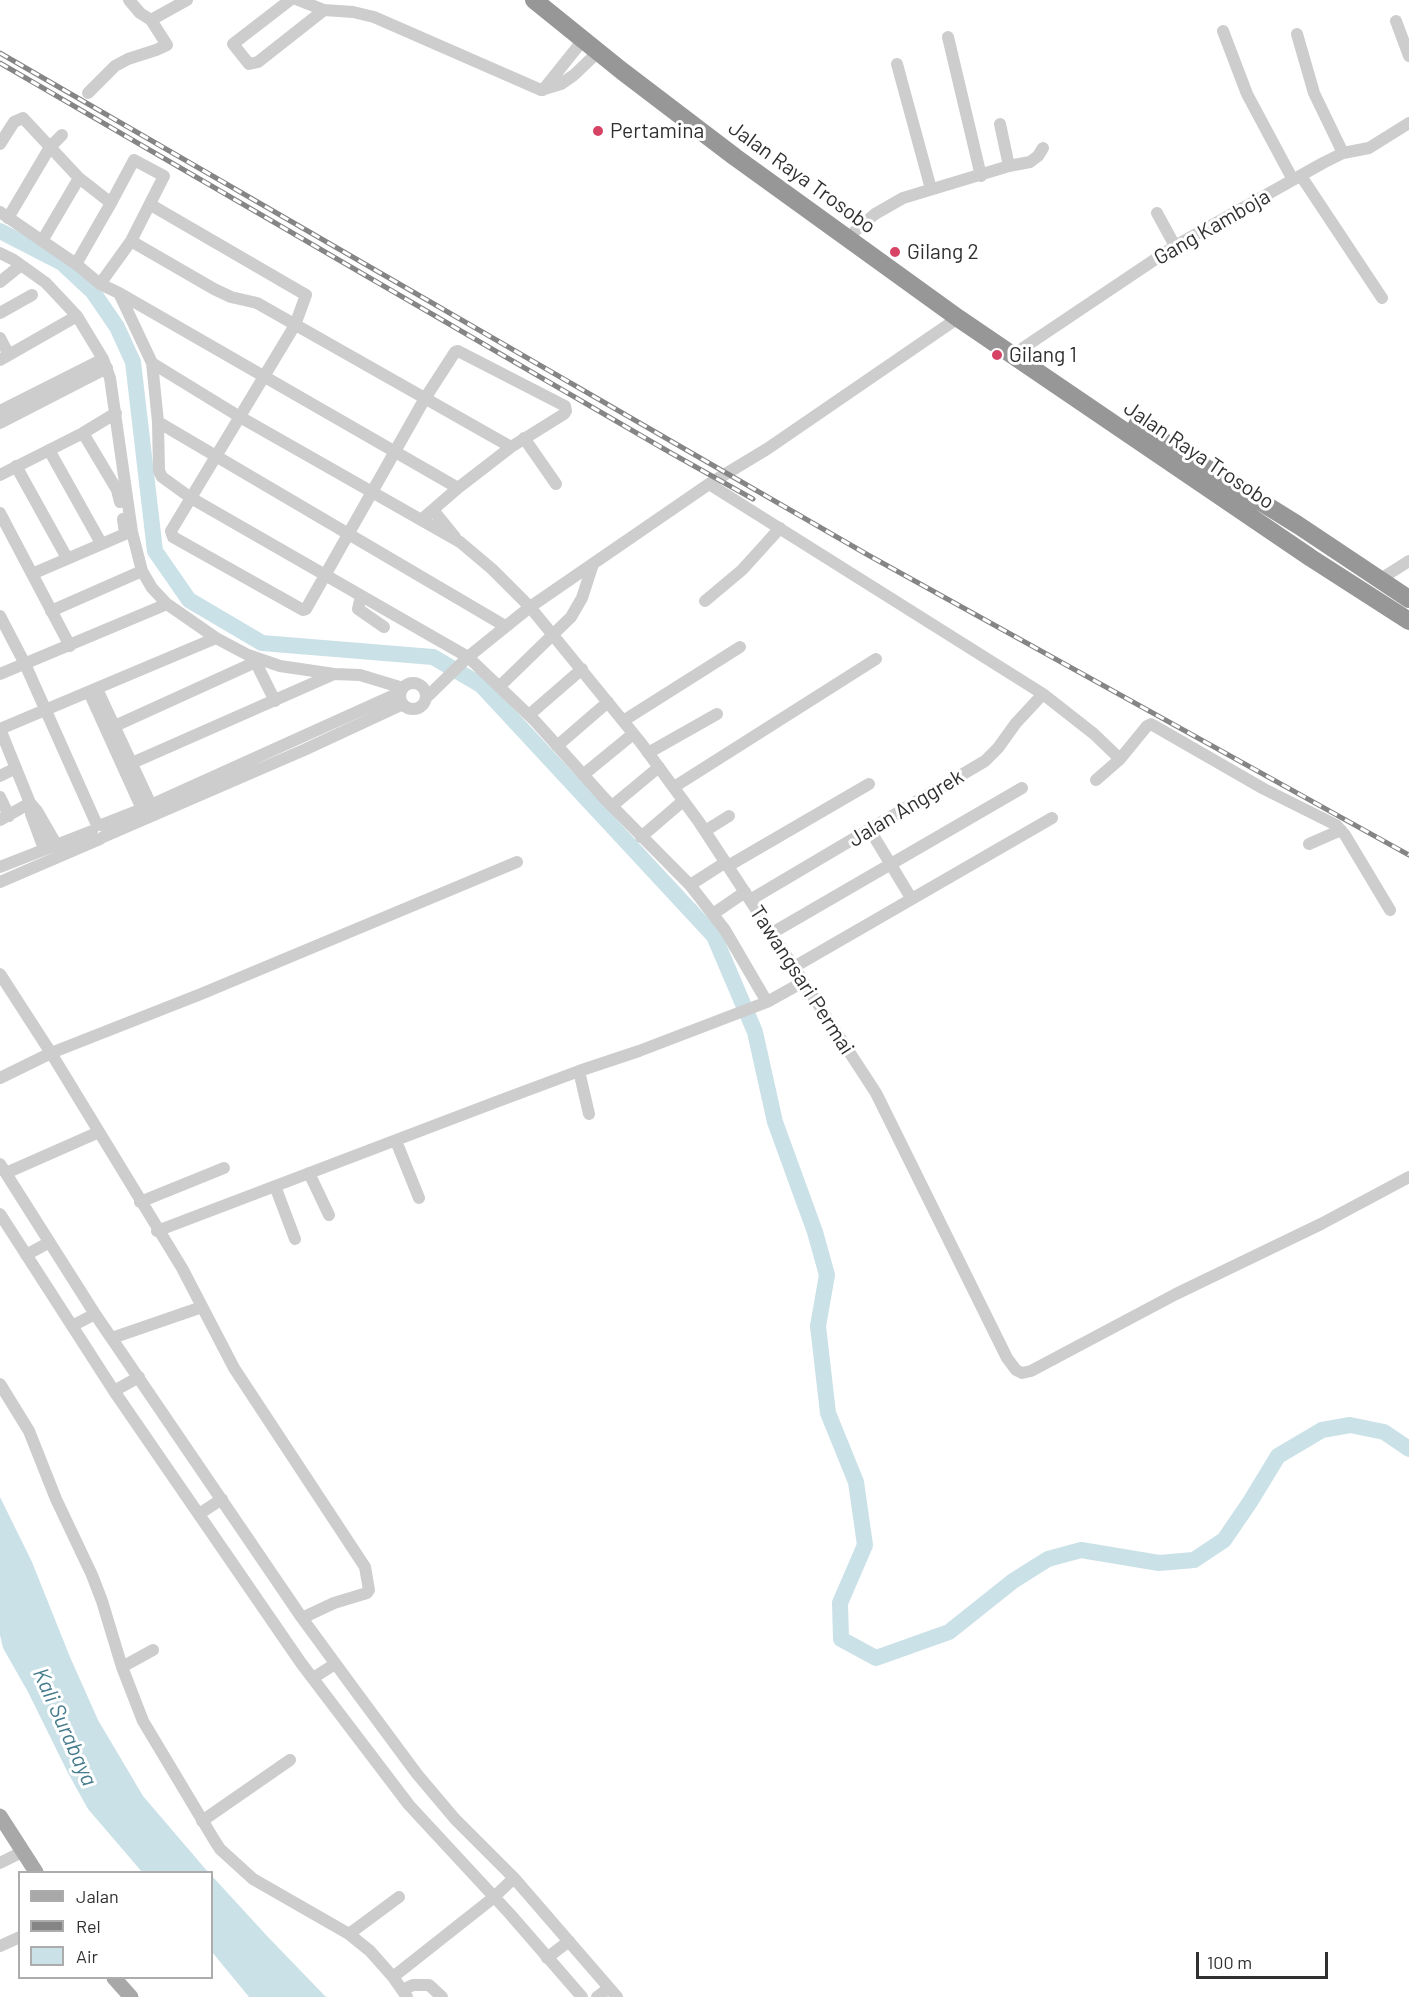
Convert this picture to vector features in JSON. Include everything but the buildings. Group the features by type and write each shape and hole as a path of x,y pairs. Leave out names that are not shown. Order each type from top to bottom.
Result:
{"highway":[{"name":"Jalan Raya Trosobo","path":"534,0 735,157 958,318 1324,566 1348,569 1380,580 1409,599"},
{"name":"Jalan Raya Trosobo","path":"553,0 658,86 855,231 1158,439 1332,549 1348,569 1409,621"},
{"path":"1324,566 1329,560 1332,549"}],"main road":[{"path":"0,1816 35,1871"},
{"path":"115,1979 128,1996"}],"street":[{"path":"88,93 121,62 167,45 151,20 140,14 129,0"},
{"path":"151,20 187,0"},
{"path":"290,0 234,44 249,64 258,62 324,10"},
{"path":"298,0 324,10 374,16 526,85 543,90 568,80 598,52"},
{"path":"1396,21 1409,56"},
{"path":"1223,31 1247,94 1297,178 1382,298"},
{"path":"1297,34 1311,86 1343,153"},
{"path":"948,37 981,176"},
{"path":"543,90 583,40"},
{"path":"897,64 931,189"},
{"path":"0,144 14,122 21,118 79,178 111,203"},
{"path":"1000,123 1009,166"},
{"name":"Gang Kamboja","path":"1023,348 1175,246 1343,153 1369,148 1409,123"},
{"path":"62,135 50,147 4,215 76,264 100,284 458,488"},
{"path":"855,231 887,206 931,189 1030,162 1043,148"},
{"path":"76,264 134,160 164,177 131,241 100,284"},
{"path":"42,241 79,178"},
{"path":"151,205 305,293 306,296 295,325 171,531 176,540 303,610 307,609 424,400 455,352 458,351 565,406 564,414 511,447 421,520"},
{"path":"1157,213 1175,246"},
{"path":"131,241 214,289 231,297 257,303 424,400 511,447"},
{"path":"0,253 46,283 77,316 105,363 116,413 124,488 142,571 152,588 167,604 216,638 258,662 334,674 360,675 402,695 409,708 417,709 423,705 426,698 426,692 417,684"},
{"path":"0,282 21,266"},
{"path":"119,293 152,363 160,474 191,498 361,596 465,660 500,687 690,885 725,930 764,1003"},
{"path":"0,313 33,295"},
{"path":"0,338 5,358 77,316"},
{"path":"426,698 465,660 530,607 958,318"},
{"path":"0,411 105,363"},
{"path":"0,423 105,363"},
{"path":"152,363 240,417 460,542"},
{"path":"0,475 83,433 116,413"},
{"path":"158,422 505,626"},
{"path":"32,574 125,534 120,499 83,433"},
{"path":"524,438 556,484"},
{"path":"49,450 101,543"},
{"path":"16,466 67,558"},
{"path":"709,484 1043,694 1094,734 1120,759"},
{"path":"433,510 460,542"},
{"path":"0,513 70,646"},
{"path":"705,601 742,570 780,528"},
{"name":"Tawangsari Permai","path":"460,542 492,569 554,634 659,767 705,831 876,1093 1007,1358 1019,1372 1031,1371 1176,1294 1321,1224 1409,1177"},
{"path":"1380,580 1409,561"},
{"path":"500,687 571,617 579,604 593,564"},
{"path":"51,611 142,571"},
{"path":"361,596 358,609 384,627"},
{"path":"0,674 167,604"},
{"path":"0,616 25,664 99,831"},
{"path":"50,847 37,811 31,805 0,729 216,638"},
{"path":"623,722 740,647"},
{"path":"674,787 876,659"},
{"path":"258,662 275,701"},
{"path":"110,728 258,662"},
{"path":"529,715 582,669"},
{"path":"128,765 334,674"},
{"path":"0,867 99,831 302,745 402,695 412,683 443,682"},
{"path":"93,691 147,807"},
{"name":"Jalan Anggrek","path":"712,914 870,830 985,761 1043,694"},
{"path":"557,746 608,702"},
{"path":"648,753 717,714"},
{"path":"1096,780 1120,759 1151,724 1264,789 1336,825 1390,910"},
{"path":"583,775 633,734"},
{"path":"612,806 659,767"},
{"path":"0,776 16,768"},
{"path":"690,885 869,784"},
{"path":"0,882 30,870 147,807 205,787"},
{"path":"772,933 1022,788"},
{"path":"0,797 4,818 31,805"},
{"path":"642,837 683,801"},
{"path":"705,831 729,816"},
{"path":"794,967 1052,818"},
{"path":"870,830 911,898"},
{"path":"1309,844 1341,830"},
{"path":"25,856 30,870"},
{"path":"0,1078 51,1053 201,994 518,862"},
{"path":"0,974 182,1268 234,1368 364,1567 369,1590 367,1593 333,1603 302,1618"},
{"path":"157,1231 579,1071 639,1052 764,1003 803,982"},
{"path":"579,1071 589,1114"},
{"path":"99,1132 3,1168 47,1244 93,1315 112,1338 136,1378 333,1665 455,1819 568,1942 608,1993"},
{"path":"396,1141 419,1198"},
{"path":"140,1202 224,1168"},
{"path":"309,1173 329,1215"},
{"path":"275,1186 296,1239"},
{"path":"0,1214 115,1391 314,1677 409,1804 550,1956 582,1997"},
{"path":"27,1254 47,1244"},
{"path":"112,1338 202,1307"},
{"path":"73,1325 93,1315"},
{"path":"115,1391 136,1378"},
{"path":"0,1384 29,1431 56,1499 92,1575 122,1667 143,1721 220,1849 253,1879 349,1934 370,1951 393,1977 404,1994 413,1985 429,1985 442,1997"},
{"path":"200,1514 220,1500"},
{"path":"122,1667 153,1650"},
{"path":"314,1677 333,1665"},
{"path":"202,1821 290,1760"},
{"path":"0,1863 22,1852"},
{"path":"393,1977 512,1881"},
{"path":"349,1934 399,1897"},
{"path":"0,1946 18,1938"},
{"path":"550,1956 568,1942"}],"water":[{"name":"Kali Surabaya","path":"0,1497 32,1562 98,1720 143,1796 207,1871 141,1871 88,1809 3,1648 0,1635"},
{"path":"213,1877 326,1997 249,1997 213,1953"}],"waterway":[{"path":"0,231 62,263 93,292 117,327 133,362 155,551 189,600 262,643 433,657 481,685 714,936 755,1032 775,1122 815,1232 827,1275 818,1326 828,1413 856,1482 865,1545 840,1603 841,1639 876,1658 949,1632 1013,1581 1048,1559 1081,1550 1159,1563 1194,1560 1224,1540 1278,1456 1322,1430 1350,1425 1384,1432 1409,1449"}],"railway":[{"path":"0,53 868,555 1409,855"},
{"path":"0,63 753,499"}],"place":[{"name":"Pertamina","path":"598,131"},
{"name":"Gilang 2","path":"895,252"},
{"name":"Gilang 1","path":"997,355"}]}
